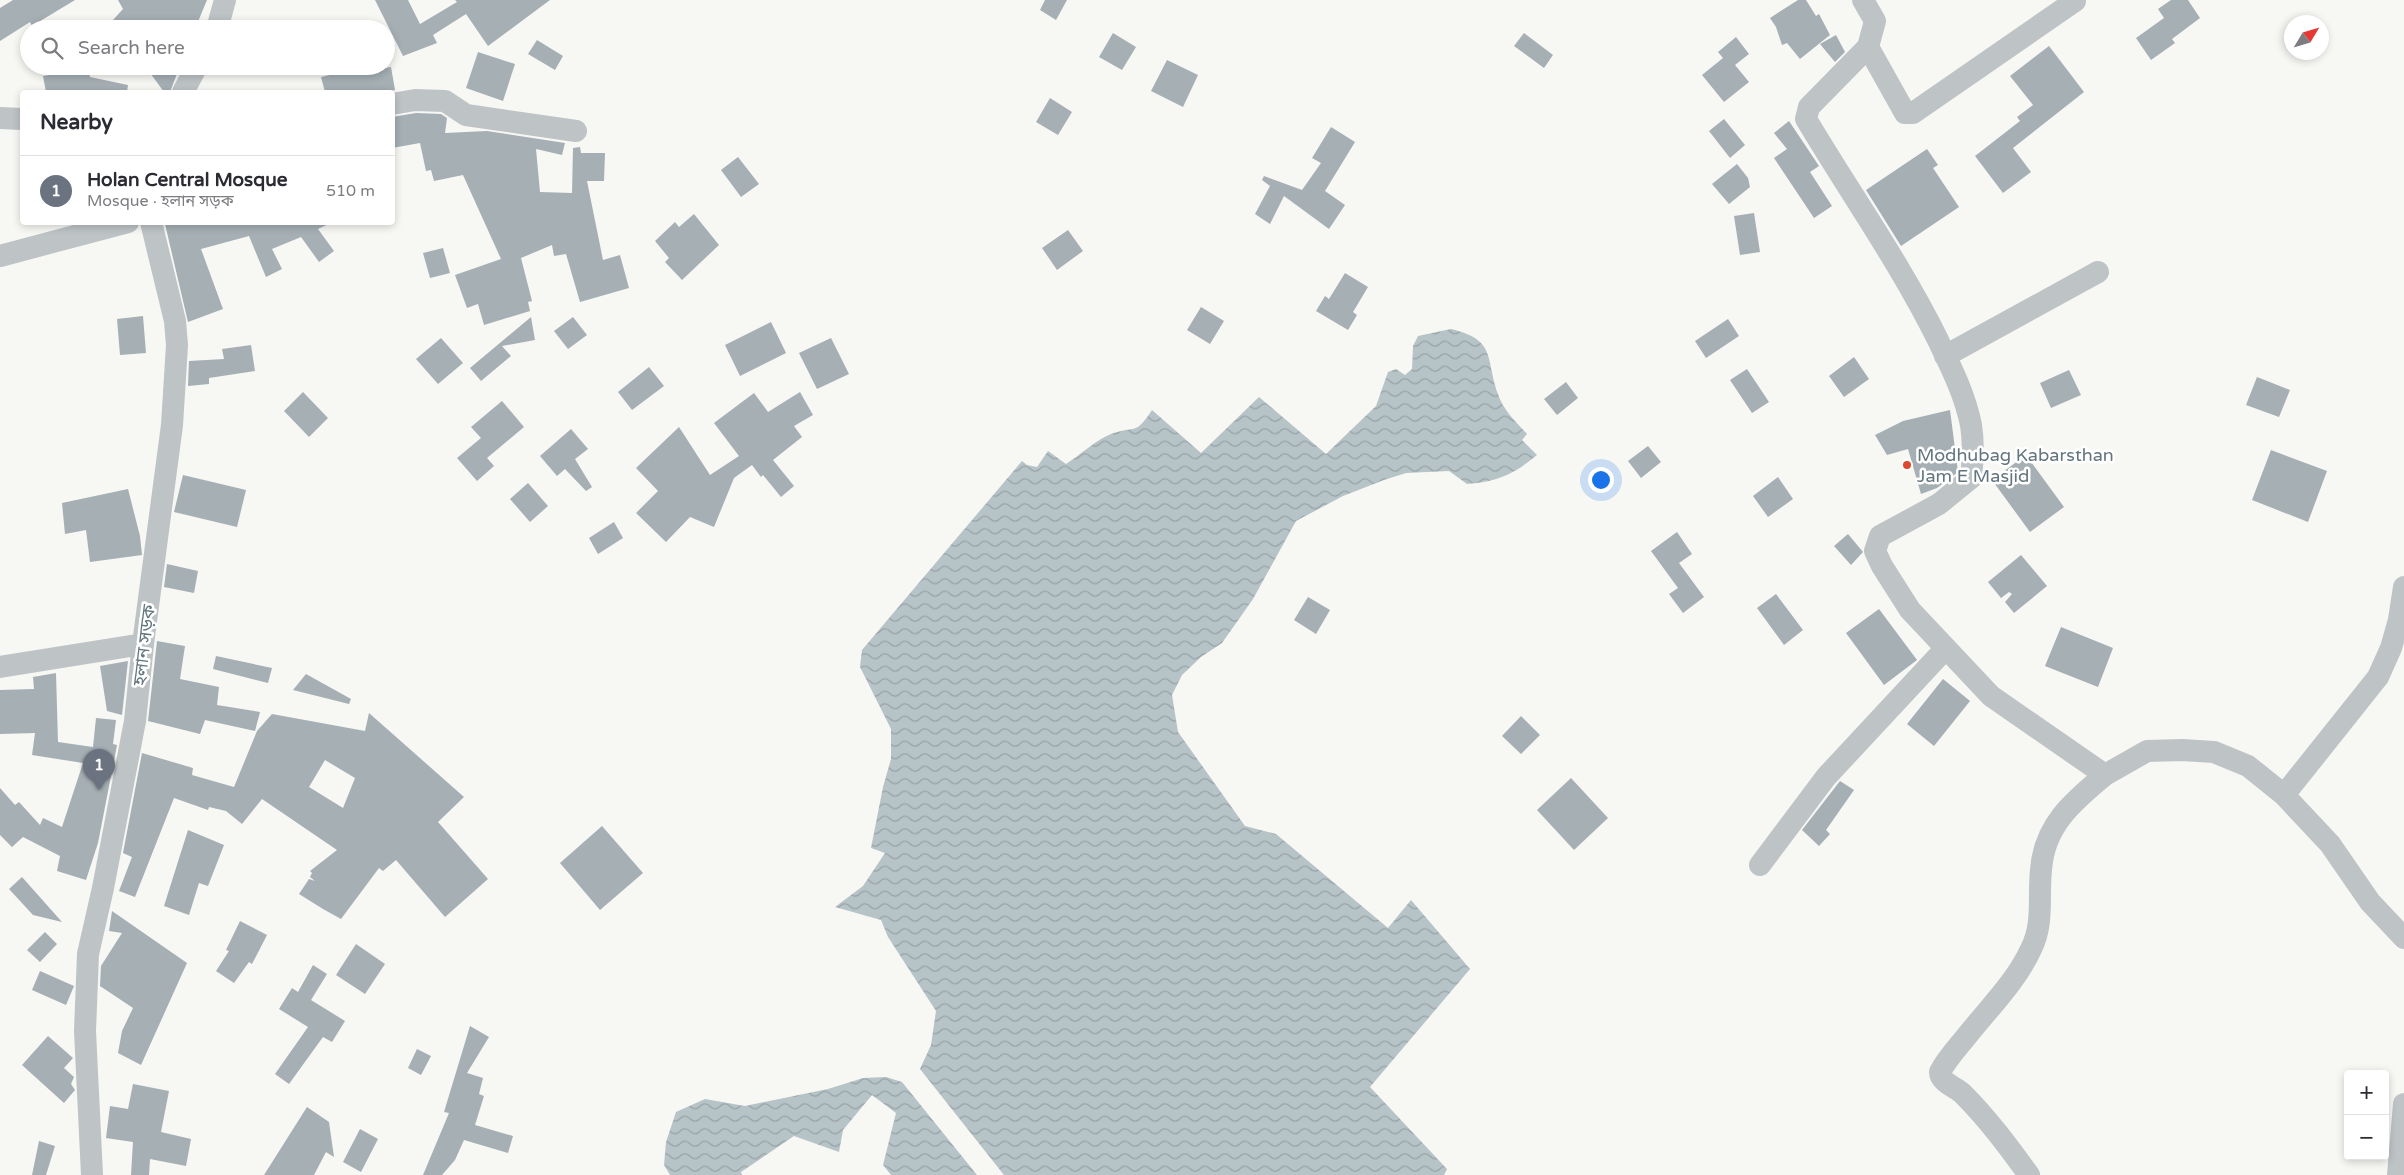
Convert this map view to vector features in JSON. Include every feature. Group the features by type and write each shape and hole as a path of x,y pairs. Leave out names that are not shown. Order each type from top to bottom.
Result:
{"street":[{"path":"219,20 225,0"},
{"path":"1863,0 1875,21 1868,47 1809,107 1806,119 1904,274 1945,356 1965,403 1971,426 1974,451 1971,478 1940,504 1880,536 1875,551 1882,566 1910,610 1991,696 2105,775"},
{"path":"1868,47 1905,112 1913,113 2075,1"},
{"path":"184,90 192,75"},
{"path":"395,103 415,100 445,101 466,115 576,131"},
{"path":"0,118 20,119"},
{"path":"0,256 117,225"},
{"name":"হলান সড়ক","path":"92,1175 86,1068 88,954 103,888 135,721 143,644 169,452 177,344 175,321 152,225"},
{"path":"1945,356 2098,272"},
{"path":"2284,795 2378,677 2400,620 2404,587"},
{"path":"0,667 143,644"},
{"path":"1760,865 1826,777 1946,648"},
{"path":"2029,1175 1991,1123 1959,1091 1943,1079 1940,1072 2007,987 2032,949 2040,924 2040,870 2046,841 2059,818 2078,797 2105,775 2147,751 2182,750 2214,752 2248,766 2284,795 2330,844 2370,902 2404,938"},
{"path":"2398,1175 2404,1104"}],"water":[{"path":"1451,329 1466,333 1483,345 1490,361 1500,400 1510,416 1527,434 1522,440 1537,455 1520,468 1505,476 1478,483 1467,484 1449,471 1406,473 1343,496 1296,521 1253,599 1222,643 1201,657 1182,675 1172,695 1178,732 1245,826 1276,834 1388,928 1411,900 1470,969 1370,1087 1447,1169 1444,1175 1004,1175 920,1069 931,1045 936,1011 888,937 881,920 835,907 863,886 885,853 871,848 883,787 891,759 891,729 860,667 862,650 1022,461 1027,465 1037,467 1048,451 1066,464 1106,436 1138,427 1152,410 1201,453 1259,397 1326,454 1376,406 1388,372 1396,369 1405,375 1412,369 1413,346 1418,336"},
{"path":"886,1077 902,1082 977,1175 891,1175 883,1165 896,1113 872,1095 843,1130 839,1152 794,1136 741,1172 742,1175 670,1175 664,1165 666,1142 676,1112 705,1099 745,1106 828,1089 863,1078"}],"building":[{"path":"13,0 75,0 42,20 20,20 20,28 0,41 0,8"},
{"path":"118,0 207,0 199,20 113,20 123,9"},
{"path":"375,0 408,0 420,24 457,2 455,0 550,0 488,46 466,14 433,35 437,43 403,56 395,40 395,20 385,20"},
{"path":"1045,0 1067,0 1056,20 1040,10"},
{"path":"1798,0 1806,0 1816,16 1819,14 1830,35 1800,59 1787,43 1782,45 1776,27 1770,18"},
{"path":"2171,0 2188,0 2200,18 2172,39 2175,43 2151,60 2136,38 2164,18 2158,9"},
{"path":"1113,33 1136,47 1122,70 1099,57"},
{"path":"1524,33 1553,55 1544,68 1514,46"},
{"path":"1836,35 1845,52 1835,62 1820,44"},
{"path":"1736,37 1749,54 1735,65 1749,82 1724,102 1702,75 1723,58 1718,52"},
{"path":"537,40 563,56 555,70 528,54"},
{"path":"2049,46 2084,92 2013,148 2031,172 2003,193 1975,156 2020,121 2017,117 2033,105 2010,76"},
{"path":"478,52 515,64 503,101 466,88"},
{"path":"1167,60 1198,75 1183,107 1151,91"},
{"path":"90,75 90,77 128,85 127,90 46,90 43,76"},
{"path":"152,75 177,75 171,90 163,90"},
{"path":"330,75 392,75 395,90 324,90 321,77"},
{"path":"1050,98 1072,112 1058,135 1036,122"},
{"path":"416,113 441,114 447,118 445,133 487,131 565,143 562,155 536,149 540,192 572,193 573,148 580,147 581,153 605,153 604,181 587,181 603,260 620,255 629,288 580,302 566,254 554,256 552,245 521,258 532,301 528,302 530,311 484,325 478,304 467,308 455,275 501,259 463,175 434,181 431,170 426,171 420,143 395,147 395,116"},
{"path":"1724,119 1745,145 1730,158 1709,131"},
{"path":"1789,121 1819,166 1810,172 1832,206 1814,218 1774,158 1787,149 1774,133"},
{"path":"1331,127 1355,142 1325,191 1345,205 1329,229 1284,196 1270,224 1255,214 1270,186 1262,180 1264,176 1302,190 1321,163 1312,158"},
{"path":"1927,149 1938,165 1933,168 1959,207 1901,246 1866,190"},
{"path":"738,157 759,184 741,197 721,170"},
{"path":"1737,164 1748,178 1750,187 1729,204 1712,184"},
{"path":"1754,213 1760,252 1740,255 1734,216"},
{"path":"694,214 719,245 682,280 665,262 669,258 655,241 675,222 679,227"},
{"path":"165,225 327,225 318,229 334,251 319,262 301,237 272,249 282,269 266,277 249,236 201,249 223,309 188,322"},
{"path":"1068,230 1083,251 1057,270 1042,248"},
{"path":"443,248 450,273 430,278 423,253"},
{"path":"1345,273 1368,287 1353,312 1357,315 1348,330 1316,311 1325,296 1329,299"},
{"path":"1201,307 1224,321 1210,344 1187,330"},
{"path":"143,316 146,353 120,355 117,319"},
{"path":"531,317 535,340 502,346 511,356 481,381 470,368"},
{"path":"573,317 587,335 568,349 554,331"},
{"path":"1728,319 1739,336 1706,358 1695,341"},
{"path":"771,322 786,353 740,376 725,345"},
{"path":"441,338 463,363 438,384 416,359"},
{"path":"831,338 849,374 817,389 799,353"},
{"path":"251,345 255,371 209,378 209,384 188,386 189,361 224,359 222,349"},
{"path":"1854,357 1869,379 1844,397 1829,376"},
{"path":"649,367 664,386 632,410 618,392"},
{"path":"1747,369 1769,402 1752,413 1730,380"},
{"path":"2069,370 2081,395 2051,408 2040,383"},
{"path":"2257,377 2290,390 2279,417 2246,405"},
{"path":"1566,382 1578,398 1557,415 1544,399"},
{"path":"303,392 328,418 309,437 284,411"},
{"path":"800,392 813,415 794,426 802,437 773,460 794,486 781,497 752,465 734,478 714,527 690,517 666,542 636,513 658,491 636,468 679,427 710,475 739,456 714,423 754,393 768,412"},
{"path":"502,401 524,427 487,458 494,466 477,481 457,458 481,438 471,427"},
{"path":"1950,410 1958,472 1937,488 1921,494 1908,449 1887,455 1875,435 1903,421"},
{"path":"571,429 588,449 575,459 592,487 586,491 565,469 557,476 540,456"},
{"path":"1648,446 1661,462 1641,478 1628,461"},
{"path":"2271,450 2327,471 2308,522 2252,500"},
{"path":"2026,455 2064,507 2030,532 1992,480"},
{"path":"183,475 246,490 237,527 174,512"},
{"path":"1778,477 1793,499 1768,517 1753,496"},
{"path":"528,483 548,506 530,522 510,499"},
{"path":"128,489 140,536 142,555 90,562 86,530 65,534 62,503"},
{"path":"614,522 623,538 598,554 589,538"},
{"path":"1677,532 1692,554 1679,563 1704,597 1683,613 1669,594 1678,588 1651,551"},
{"path":"1848,534 1863,552 1851,565 1834,546"},
{"path":"2021,555 2047,586 2014,613 2005,602 2012,594 2009,592 2001,598 1988,582"},
{"path":"167,564 198,571 194,593 164,587"},
{"path":"1776,594 1803,630 1784,645 1757,608"},
{"path":"1308,597 1330,610 1316,634 1294,620"},
{"path":"1879,609 1917,660 1884,685 1846,633"},
{"path":"2061,627 2113,648 2098,687 2045,666"},
{"path":"157,641 185,646 180,679 219,687 217,705 260,712 255,731 205,720 200,734 148,721"},
{"path":"216,656 272,668 268,683 213,669"},
{"path":"128,661 122,715 107,711 100,666"},
{"path":"56,673 58,742 93,747 96,718 116,720 113,744 117,745 98,843 86,880 57,871 60,856 23,837 12,847 0,835 0,788 15,805 19,802 40,825 43,818 62,827 83,763 32,755 35,733 0,734 0,690 34,689 33,677"},
{"path":"306,674 351,699 349,704 293,690"},
{"path":"1943,679 1970,701 1934,746 1907,724"},
{"path":"369,713 464,797 438,822 488,879 445,917 396,860 383,871 379,868 341,919 299,894 309,879 315,881 310,877 312,873 310,871 337,850 262,799 242,824 226,811 209,807 208,810 174,798 135,897 119,891 132,857 123,853 142,753 193,768 192,775 234,787 257,731 272,714 365,731","holes":["325,760 355,778 343,808 309,787"]},
{"path":"1521,716 1540,735 1521,754 1502,736"},
{"path":"1571,778 1608,818 1574,850 1537,810"},
{"path":"1840,781 1854,790 1826,830 1830,834 1819,846 1802,830"},
{"path":"602,826 643,873 600,910 560,863"},
{"path":"188,830 224,845 208,886 199,883 189,915 164,906"},
{"path":"22,877 62,922 33,915 9,889"},
{"path":"112,911 187,963 141,1065 118,1053 122,1031 133,1008 100,986 101,966 122,933 109,931"},
{"path":"240,921 267,935 252,964 249,962 234,983 216,971 229,951 226,950"},
{"path":"45,932 57,944 40,962 27,950"},
{"path":"356,944 385,964 365,994 336,975"},
{"path":"313,965 327,974 311,1000 345,1021 332,1042 323,1037 289,1084 275,1074 308,1027 279,1009 292,988 298,992"},
{"path":"40,971 74,986 66,1005 32,990"},
{"path":"470,1026 489,1037 467,1073 483,1078 479,1094 484,1096 475,1125 513,1136 508,1153 464,1140 455,1160 442,1175 423,1175 449,1113 444,1112"},
{"path":"48,1036 73,1058 64,1068 74,1077 71,1084 75,1090 64,1103 22,1065"},
{"path":"417,1049 431,1056 421,1075 408,1068"},
{"path":"133,1084 169,1091 161,1132 191,1139 186,1166 150,1159 149,1175 131,1175 133,1142 106,1138 110,1106 128,1109"},
{"path":"307,1107 329,1122 334,1157 326,1152 314,1175 264,1175"},
{"path":"360,1129 378,1139 361,1172 343,1162"},
{"path":"39,1141 55,1146 46,1175 32,1175"}],"place":[{"name":"Modhubag Kabarsthan Jam E Masjid","path":"1907,465"},
{"name":"Holan Central Mosque","path":"99,790"}]}
